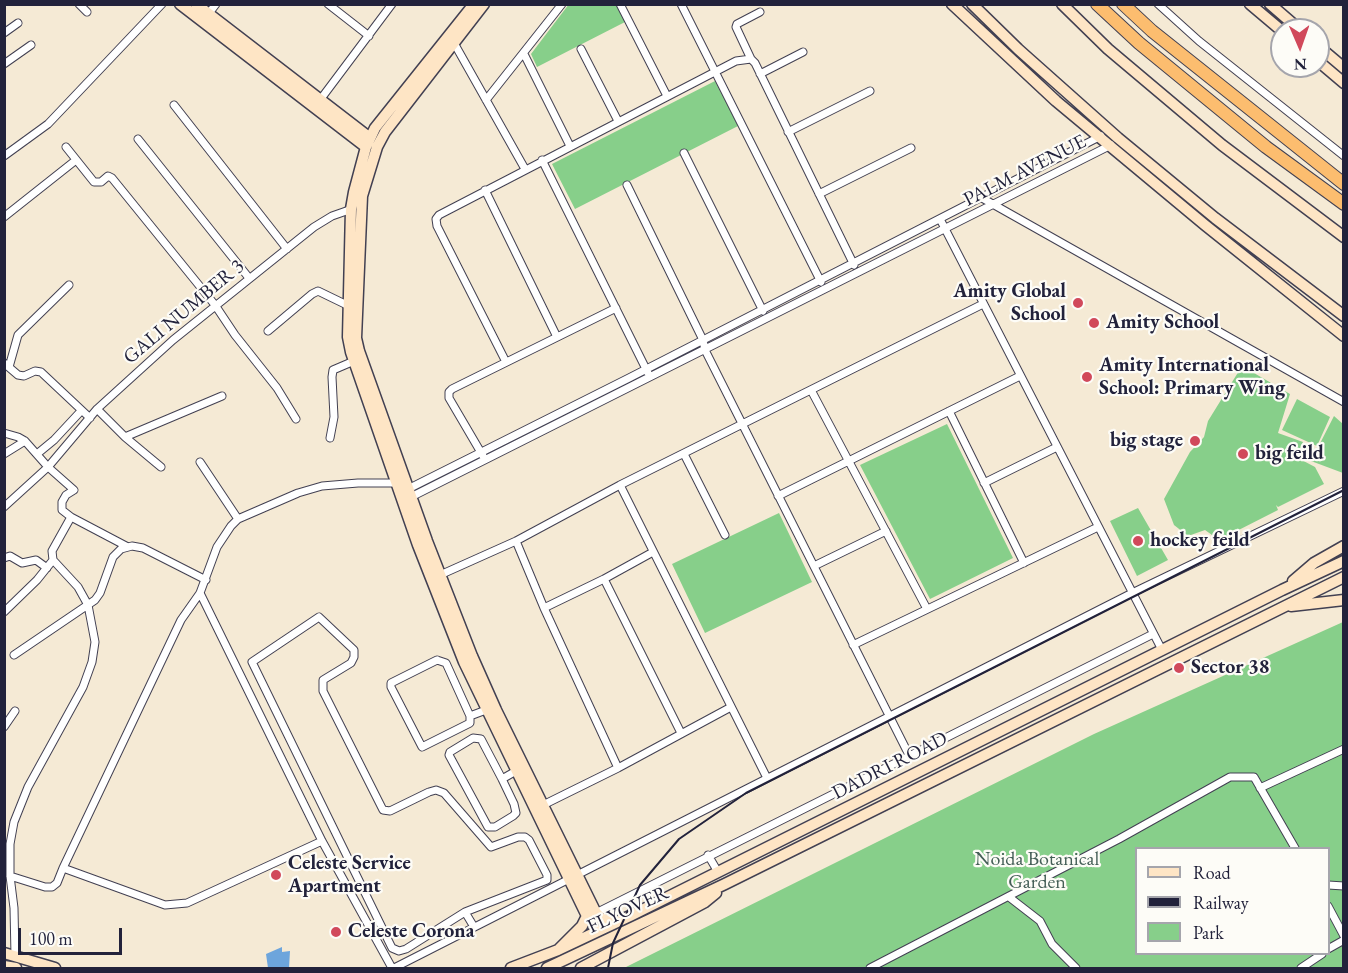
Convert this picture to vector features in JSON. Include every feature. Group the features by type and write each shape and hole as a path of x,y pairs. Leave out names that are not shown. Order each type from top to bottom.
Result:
{"highway":[{"path":"1097,4 1139,43 1266,147 1342,205"},
{"path":"1123,4 1152,31 1344,184"}],"street":[{"path":"79,4 87,12"},
{"path":"4,156 48,124 162,4"},
{"path":"180,4 205,18 320,100 368,143"},
{"path":"196,4 205,18 368,143"},
{"path":"205,18 216,4"},
{"path":"328,4 369,36"},
{"path":"320,100 392,4"},
{"path":"474,4 375,128 368,143 354,192 356,338 405,488 418,545 460,652 486,710 516,771 538,807"},
{"path":"484,4 385,132 371,163 356,209 348,337 354,361 472,656 538,807 572,877 587,918 558,950"},
{"path":"486,100 562,4"},
{"path":"620,4 667,96"},
{"path":"681,4 824,290"},
{"path":"952,4 1056,101 1100,137 1114,142 1344,316"},
{"path":"972,4 1018,49 1108,129 1114,142 1344,336"},
{"path":"1062,4 1108,49 1222,144 1344,237"},
{"path":"1158,4 1199,41 1344,156"},
{"path":"1250,4 1270,21"},
{"path":"1270,4 1286,18"},
{"path":"760,12 737,24 736,27 858,273"},
{"path":"4,33 18,23"},
{"path":"453,43 525,170"},
{"path":"4,64 31,45"},
{"path":"581,49 618,121"},
{"path":"760,74 803,51"},
{"path":"524,54 570,146"},
{"path":"1330,56 1344,68"},
{"path":"506,362 437,226 436,219 439,215 736,61 751,59"},
{"path":"1330,71 1344,83"},
{"path":"789,132 870,91"},
{"path":"174,105 287,249"},
{"name":"PALM AVENUE","path":"405,488 820,281 1100,137 1108,129"},
{"path":"138,140 249,278"},
{"name":"PALM AVENUE","path":"405,488 485,461 994,205 1114,142"},
{"path":"66,147 94,182 101,182 108,176 111,178 215,305 235,335 277,388 296,418"},
{"path":"819,194 911,148"},
{"path":"684,153 767,319"},
{"path":"4,217 76,160"},
{"path":"542,160 651,377"},
{"path":"627,185 703,340 705,350 909,755"},
{"path":"485,190 557,337"},
{"path":"981,198 1344,402"},
{"name":"GALI NUMBER 3","path":"4,507 48,467 97,410 130,378 215,305 332,216 356,209"},
{"path":"940,219 1162,650"},
{"path":"69,285 18,335 7,365 18,375 41,372 90,418"},
{"path":"268,331 318,291 349,306"},
{"path":"440,575 516,541 620,485 983,304"},
{"path":"485,461 449,398 449,392 616,308"},
{"path":"330,438 334,417 333,370 354,361"},
{"path":"778,496 1020,376"},
{"path":"811,390 927,609"},
{"path":"125,437 222,396"},
{"path":"97,410 161,467"},
{"path":"37,454 54,440 81,411"},
{"path":"949,411 1024,563"},
{"path":"4,433 25,441 48,467 74,490 66,495 62,502 62,510 128,547"},
{"path":"4,454 25,441"},
{"path":"984,483 1057,447"},
{"path":"684,454 725,535"},
{"path":"200,462 238,519"},
{"path":"10,876 45,887 52,887 57,883 181,620 200,593 217,547 238,519 298,493 322,486 358,483 405,488"},
{"path":"620,485 767,778"},
{"path":"200,593 322,841 393,969 1132,593 1344,491"},
{"path":"55,969 10,955 14,908 10,876 10,844 14,822 28,787 83,687 92,662 95,642 88,605 78,587 53,560 52,551 71,517"},
{"path":"853,645 1098,527"},
{"path":"814,566 886,531"},
{"path":"516,541 544,608 618,768"},
{"path":"1282,590 1314,563 1344,546"},
{"path":"14,655 88,605 100,593 113,557 121,549 143,548 206,580"},
{"path":"544,608 653,552"},
{"path":"4,558 10,556 22,563 36,560 47,568"},
{"path":"4,612 37,580 53,560"},
{"path":"1282,590 1344,561"},
{"name":"DADRI ROAD","path":"725,884 1344,577"},
{"path":"604,579 681,733"},
{"name":"DADRI ROAD","path":"514,968 615,923 1282,590"},
{"path":"1282,607 1344,600"},
{"path":"319,617 354,650 351,663 323,680 323,691 383,810 390,811 436,790 444,793 487,845 496,846 525,837 534,846 547,874 547,880 465,912 452,920 406,949 399,951 392,948 252,662 319,617"},
{"path":"596,913 1153,634"},
{"path":"441,660 446,663 470,716 470,723 467,726 422,747 391,683 441,660"},
{"path":"538,807 618,768 731,707"},
{"path":"470,716 486,710"},
{"path":"4,727 15,711"},
{"path":"473,738 481,740 502,779 516,813 495,827 488,827 449,755 450,752 473,738"},
{"path":"1260,788 1344,749"},
{"path":"502,779 516,771"},
{"path":"870,969 1009,897 1230,777 1254,777 1294,847"},
{"path":"63,868 165,905 187,903 322,841"},
{"path":"708,855 718,872"},
{"path":"572,877 596,913 601,918 615,923"},
{"path":"581,969 705,902 725,884"},
{"name":"FLYOVER","path":"547,969 725,884"},
{"path":"1009,897 1040,921 1052,944 1076,969"},
{"path":"1330,908 1344,938 1330,948"},
{"path":"465,912 474,927"},
{"path":"452,920 461,934"},
{"path":"1301,969 1321,955"},
{"path":"4,966 16,969"}],"green space":[{"path":"569,4 616,5 625,22 537,67 531,54"},
{"path":"715,81 738,126 575,209 552,164"},
{"name":"big feild","path":"1242,366 1290,394 1278,433 1303,442 1296,457 1315,467 1324,484 1278,507 1276,505 1278,510 1219,540 1205,530 1188,536 1174,525 1164,499 1190,452 1204,437 1208,421"},
{"path":"1297,399 1330,417 1317,446 1282,430"},
{"path":"1334,416 1343,424 1343,473 1311,461"},
{"path":"947,424 1013,558 930,599 860,465"},
{"name":"hockey feild","path":"1138,508 1168,560 1137,576 1110,521"},
{"path":"779,513 812,582 705,633 672,564"},
{"name":"Noida Botanical Garden","path":"1343,622 1343,968 624,968 1094,734"}],"water":[{"path":"282,947 282,952 290,951 289,968 268,968 266,954"}],"railway":[{"path":"608,968 613,943 640,885 679,839 746,793 1344,490"}],"place":[{"name":"Amity Global School","path":"1078,303"},
{"name":"Amity School","path":"1094,323"},
{"name":"Amity International School: Primary Wing","path":"1087,377"},
{"name":"big stage","path":"1195,441"},
{"name":"big feild","path":"1243,454"},
{"name":"hockey feild","path":"1138,541"},
{"name":"Sector 38","path":"1179,668"},
{"name":"Celeste Service Apartment","path":"276,875"},
{"name":"Celeste Corona","path":"336,932"}]}
